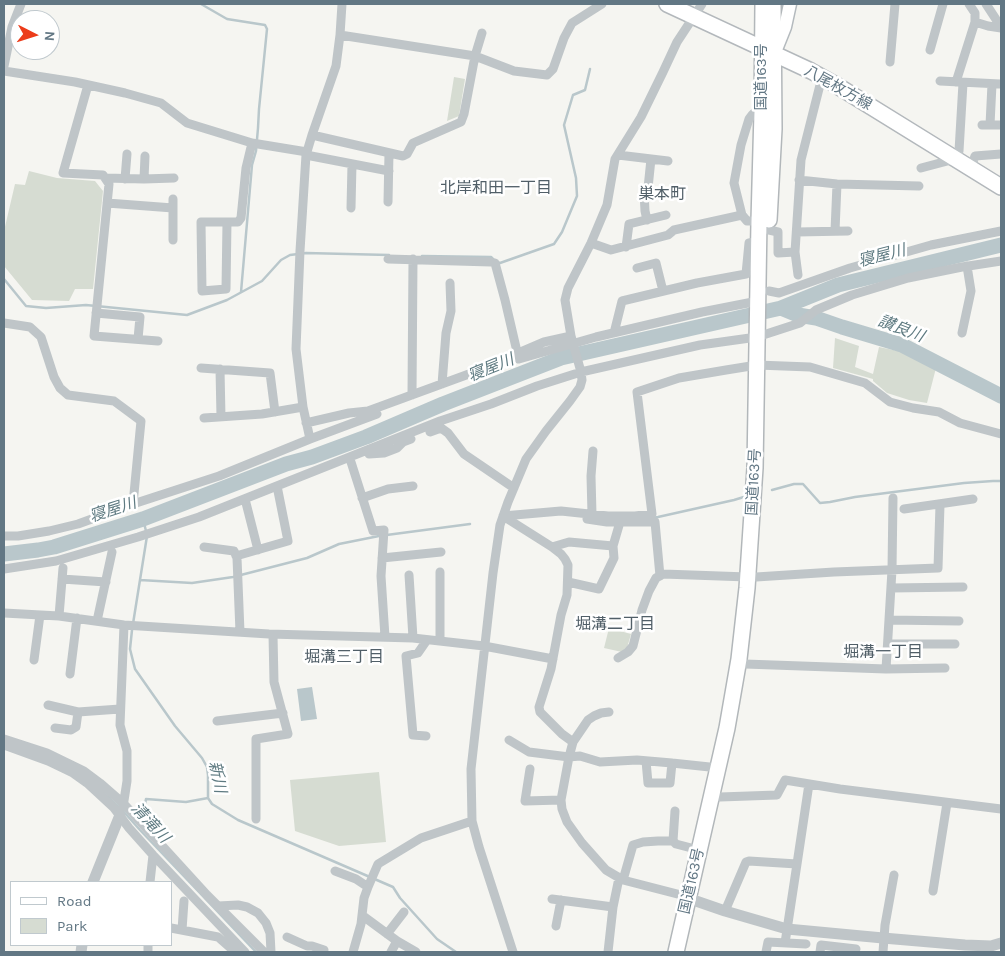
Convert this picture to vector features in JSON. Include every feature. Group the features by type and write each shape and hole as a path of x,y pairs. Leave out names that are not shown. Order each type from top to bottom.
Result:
{"main road":[{"name":"八尾枚方線","path":"667,4 698,10 768,52 822,77 1001,187"},
{"name":"国道163号","path":"763,4 774,129 763,231"},
{"path":"778,13 790,4"},
{"name":"国道163号","path":"676,952 720,797 733,738 745,664 764,468 762,365 765,296 762,112 768,52 778,13"},
{"name":"国道163号","path":"684,952 700,850 727,728 752,577"}],"street":[{"path":"4,66 8,26 21,4"},
{"path":"310,439 303,407 296,349 306,154 336,66 342,4"},
{"path":"340,35 475,56 514,72 546,75 553,70 564,38 572,23 602,4"},
{"path":"890,62 895,4"},
{"path":"930,50 943,4"},
{"path":"921,168 955,159 959,151 960,82 975,22 975,12 969,4"},
{"path":"986,4 1001,28"},
{"path":"513,952 472,821 471,769 484,646 500,525 526,459 580,387 582,380 581,372 572,339 565,300 566,293 591,243 607,204 615,159 641,117 677,42 698,10"},
{"path":"975,22 1001,28"},
{"path":"312,135 403,156 407,154 413,143 461,122 475,56 482,33"},
{"path":"4,71 124,93 161,104 187,123 252,143 389,171"},
{"path":"798,275 795,252 801,160 822,77"},
{"path":"940,81 996,84 986,125 1001,125"},
{"path":"88,85 63,173 103,175 106,178 125,179 174,178"},
{"path":"762,112 755,112 749,119 741,145 734,183 742,215 747,221 763,231 778,232 778,254 795,252"},
{"path":"227,222 226,289 202,291 201,222 227,222 238,222 241,218 246,168 252,143"},
{"path":"388,202 389,153"},
{"path":"125,179 127,154"},
{"path":"971,168 974,156 1001,154"},
{"path":"618,155 668,161"},
{"path":"144,179 145,156"},
{"path":"647,220 644,192 648,188 651,159"},
{"path":"351,208 352,164"},
{"path":"106,178 109,184 108,203 94,336 158,340"},
{"path":"799,180 837,184 919,186"},
{"path":"835,231 837,184"},
{"path":"108,203 173,203 173,240"},
{"path":"626,247 629,224 666,215"},
{"path":"591,243 611,250 668,236 674,230 742,215"},
{"path":"614,333 622,301 697,283 746,274 749,243 763,231"},
{"path":"797,232 848,231"},
{"path":"4,536 18,536 78,524 219,476 518,357 523,351 544,342 614,333 702,312 779,293 850,268 922,248 1001,231"},
{"path":"388,259 495,263 518,357"},
{"path":"412,395 413,260"},
{"path":"4,570 85,554 199,517 440,422 537,386 581,372 700,345 764,334 800,323 816,310 852,295 908,278 1001,261"},
{"path":"637,268 656,263 663,291"},
{"path":"962,333 971,292 967,266"},
{"path":"442,384 446,333 450,311 450,283"},
{"path":"96,309 140,317 138,339"},
{"path":"4,323 30,328 41,337 54,376 60,388 68,395 114,401 141,421 133,504"},
{"path":"306,423 349,413 368,411 518,357"},
{"path":"503,516 561,511 626,516 652,514 637,392 679,378 762,365 810,367 865,383 890,402 939,412 960,423 1001,434"},
{"path":"201,368 270,373 275,412"},
{"path":"220,369 221,417"},
{"path":"204,418 275,412 303,407"},
{"path":"369,454 384,453 397,448 403,442 441,428 448,433 464,454 514,488"},
{"path":"311,478 394,443 398,439"},
{"path":"592,514 591,476 593,451"},
{"path":"351,462 373,531 384,530 380,576 385,637"},
{"path":"236,556 288,541 277,486"},
{"path":"362,498 388,489 413,486"},
{"path":"886,669 892,570 893,498"},
{"path":"245,499 258,550"},
{"path":"904,509 973,500"},
{"path":"618,658 628,652 632,646 649,591 656,578 663,574 752,577 938,568 940,505"},
{"path":"561,511 563,516 607,522 655,522 660,576"},
{"path":"503,516 552,547 561,554 568,565 567,595 547,684 539,707 540,712 573,742"},
{"path":"568,582 599,589 614,558 613,546 620,522"},
{"path":"552,547 569,542 613,546"},
{"path":"204,547 234,551 238,577 240,632"},
{"path":"97,621 112,552"},
{"path":"382,558 442,552"},
{"path":"59,616 63,568"},
{"path":"440,572 440,642"},
{"path":"409,576 413,638"},
{"path":"62,579 106,582"},
{"path":"891,588 964,587"},
{"path":"4,613 59,616 129,625 240,632 413,638 484,646 553,659"},
{"path":"34,660 40,615"},
{"path":"70,674 77,618"},
{"path":"889,620 959,621"},
{"path":"93,881 122,809 128,781 127,751 120,725 120,709 129,625"},
{"path":"256,819 256,739 288,734 274,682 273,634"},
{"path":"426,736 413,735 406,656 418,653 427,640"},
{"path":"888,644 955,644"},
{"path":"745,664 886,669 945,668"},
{"path":"48,705 78,712 120,709"},
{"path":"55,728 71,730 76,727 78,712"},
{"path":"217,721 283,712"},
{"path":"609,712 601,713 588,720 573,742 561,800 567,822 582,843 606,870 621,879 787,928 974,945 991,946 1001,943"},
{"path":"4,739 47,753 84,771 122,809 140,823 264,952"},
{"path":"509,740 529,752 570,757 580,756 600,762 646,760 719,768"},
{"path":"4,746 48,761 73,773 114,808 122,809"},
{"path":"646,760 648,783 670,782 672,762"},
{"path":"530,769 525,802 561,800"},
{"path":"720,797 777,795 785,780 1001,809"},
{"path":"785,943 809,784"},
{"path":"933,891 947,803"},
{"path":"122,809 129,828 245,952"},
{"path":"673,841 675,811"},
{"path":"353,952 362,916 364,898 378,864 421,838 472,821"},
{"path":"608,952 613,907 633,845 650,841 673,841 676,844 700,850"},
{"path":"150,881 153,855"},
{"path":"725,911 746,862 797,864"},
{"path":"335,871 356,879 368,887"},
{"path":"883,952 883,938 894,875"},
{"path":"556,926 556,899 613,907"},
{"path":"182,930 184,902"},
{"path":"218,906 238,905 247,907 258,914 266,923 270,933 271,952"},
{"path":"387,934 404,912"},
{"path":"362,916 416,952"},
{"path":"172,928 218,937 230,950"},
{"path":"822,932 821,949 856,949"},
{"path":"287,937 307,946 324,950 323,952"},
{"path":"390,952 398,941"},
{"path":"766,952 768,942 806,944"}],"green space":[{"path":"454,77 465,79 459,116 447,121"},
{"path":"29,171 57,178 95,181 103,191 93,289 75,289 69,301 32,300 4,266 4,231 15,184 25,185"},
{"path":"835,338 859,346 855,367 873,374 879,347 903,352 936,368 927,403 887,393 873,379 833,368"},
{"path":"609,628 631,634 627,648 622,652 604,648"},
{"path":"379,772 386,842 339,846 295,831 290,780"}],"shaded area":[{"path":"312,687 317,719 301,721 297,689"}],"waterway":[{"path":"201,4 227,19 265,25 267,29 256,151 252,165 241,292"},
{"path":"498,262 500,263 554,244 562,232 577,196 576,178 564,125 573,95 585,90 590,69"},
{"name":"寝屋川","path":"4,554 54,547 143,519 286,464 312,457 366,437 443,404 561,358 781,308 838,285 1001,245"},
{"path":"4,279 26,306 46,308 86,305 187,315 227,300 262,281 281,260 290,255 306,253 389,255"},
{"path":"422,256 491,257 493,259"},
{"name":"讃良川","path":"781,308 798,315 816,318 902,345 1001,396"},
{"path":"772,490 794,484 803,484 820,503 964,483 1001,481"},
{"path":"651,518 747,496"},
{"name":"新川","path":"143,519 146,531"},
{"path":"140,580 192,583 233,577 307,558 339,544 379,536 470,524"},
{"name":"新川","path":"147,536 130,649 135,669 175,726 202,758 207,767 208,798 212,804 238,820 393,887 400,898 437,939 456,952"},
{"name":"清滝川","path":"100,790 120,808"},
{"path":"142,819 146,799 186,802 208,798"},
{"name":"清滝川","path":"124,812 256,952"}],"district":[{"name":"北岸和田一丁目","path":"496,188"},
{"name":"巣本町","path":"662,194"},
{"name":"堀溝二丁目","path":"615,624"},
{"name":"堀溝一丁目","path":"883,652"},
{"name":"堀溝三丁目","path":"344,657"}]}
